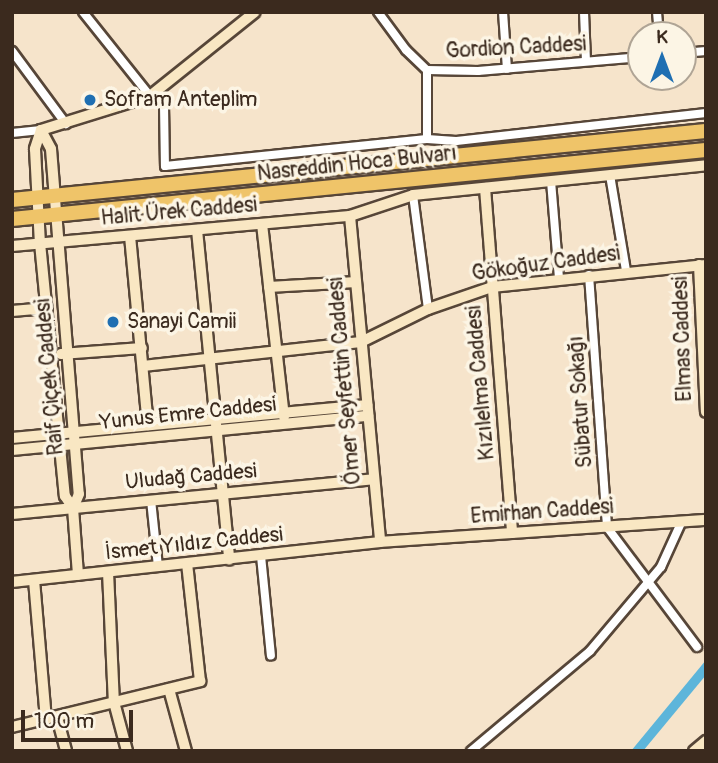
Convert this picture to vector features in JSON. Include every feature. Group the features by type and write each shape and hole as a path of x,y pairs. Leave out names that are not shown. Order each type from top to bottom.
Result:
{"highway":[{"name":"Nasreddin Hoca Bulvarı","path":"12,200 706,131"},
{"name":"Nasreddin Hoca Bulvarı","path":"12,219 706,150"}],"street":[{"path":"83,12 150,96 164,105 165,166 427,139 456,141 706,113"},
{"path":"12,133 66,124 150,96 255,12"},
{"name":"Gordion Caddesi","path":"378,12 406,50 427,70 507,69 627,58"},
{"path":"503,12 507,69"},
{"path":"584,12 586,61"},
{"path":"12,51 66,124"},
{"path":"427,70 427,139"},
{"name":"Raif Çiçek Caddesi","path":"41,130 51,149 79,494 73,508 78,575"},
{"name":"Raif Çiçek Caddesi","path":"41,130 35,149 40,243 65,496 73,508"},
{"name":"Halit Ürek Caddesi","path":"12,246 350,216 412,195 706,165"},
{"path":"610,175 626,271"},
{"path":"551,181 559,279"},
{"name":"Kızılelma Caddesi","path":"485,188 512,533"},
{"path":"412,195 428,309"},
{"name":"Ömer Seyfettin Caddesi","path":"350,216 380,542"},
{"path":"262,223 284,418"},
{"path":"198,230 229,559"},
{"path":"130,236 148,425"},
{"name":"Gökoğuz Caddesi","path":"143,366 361,342 428,309 492,286 703,265"},
{"name":"Elmas Caddesi","path":"703,265 706,412"},
{"name":"Sübatur Sokağı","path":"589,275 607,527"},
{"path":"269,287 356,282"},
{"path":"12,311 47,308"},
{"path":"51,354 142,348"},
{"name":"Yunus Emre Caddesi","path":"12,438 59,440 75,444 216,425 368,411"},
{"name":"Yunus Emre Caddesi","path":"12,450 59,440 74,432 148,425 216,425"},
{"name":"Uludağ Caddesi","path":"12,514 373,480"},
{"path":"151,500 158,567"},
{"name":"Emirhan Caddesi","path":"380,542 706,520"},
{"path":"471,751 590,651 670,554 681,523"},
{"path":"607,527 697,646"},
{"name":"İsmet Yıldız Caddesi","path":"12,582 380,542"},
{"path":"261,556 271,656"},
{"path":"12,727 201,681 187,564"},
{"path":"108,572 114,702 127,751"},
{"path":"34,580 51,718 65,751"},
{"path":"169,689 186,751"},
{"path":"694,751 706,741"}],"water":[{"path":"706,660 706,675 643,751 631,751"}],"place":[{"name":"Sofram Anteplim","path":"90,100"},
{"name":"Sanayi Camii","path":"113,322"}]}
